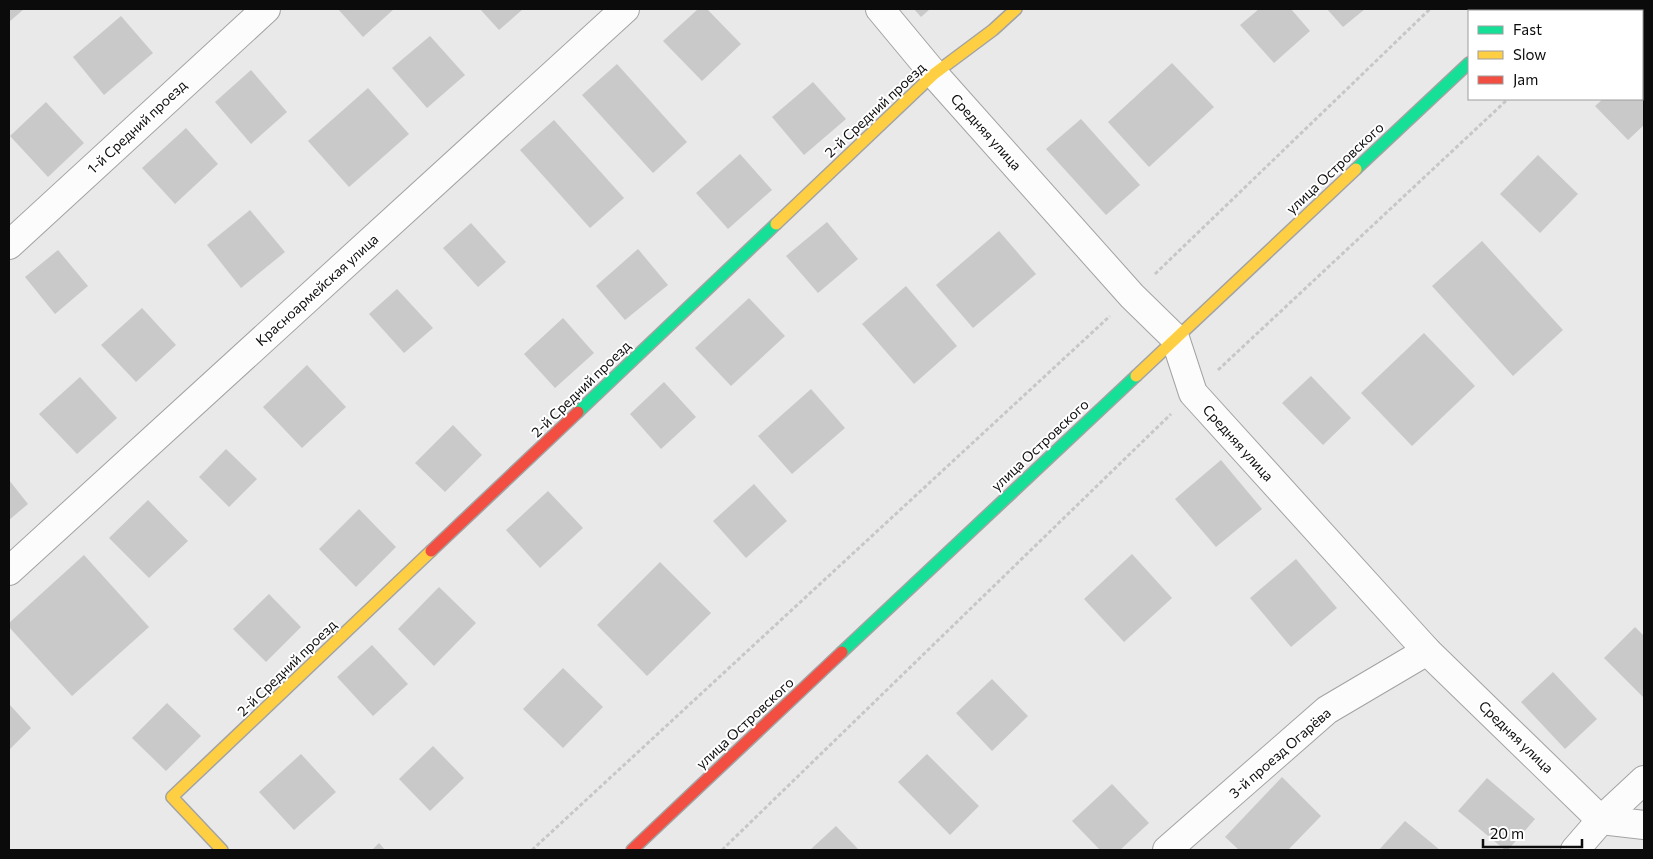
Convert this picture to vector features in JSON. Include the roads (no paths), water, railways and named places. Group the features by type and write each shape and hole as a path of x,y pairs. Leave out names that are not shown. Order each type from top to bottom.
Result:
{"street":[{"name":"1-й Средний проезд","path":"9,244 266,9"},
{"name":"Красноармейская улица","path":"9,571 625,9"},
{"name":"Средняя улица","path":"880,9 934,74 1132,296 1175,338 1193,393 1427,651 1601,820"},
{"name":"2-й Средний проезд","path":"222,850 172,798 934,74 993,30 1016,9"},
{"name":"улица Островского","path":"632,850 1468,64"},
{"name":"3-й проезд Огарёва","path":"1168,850 1328,710 1427,651"},
{"path":"1575,850 1601,820 1644,780"},
{"path":"1601,820 1644,825"}]}
